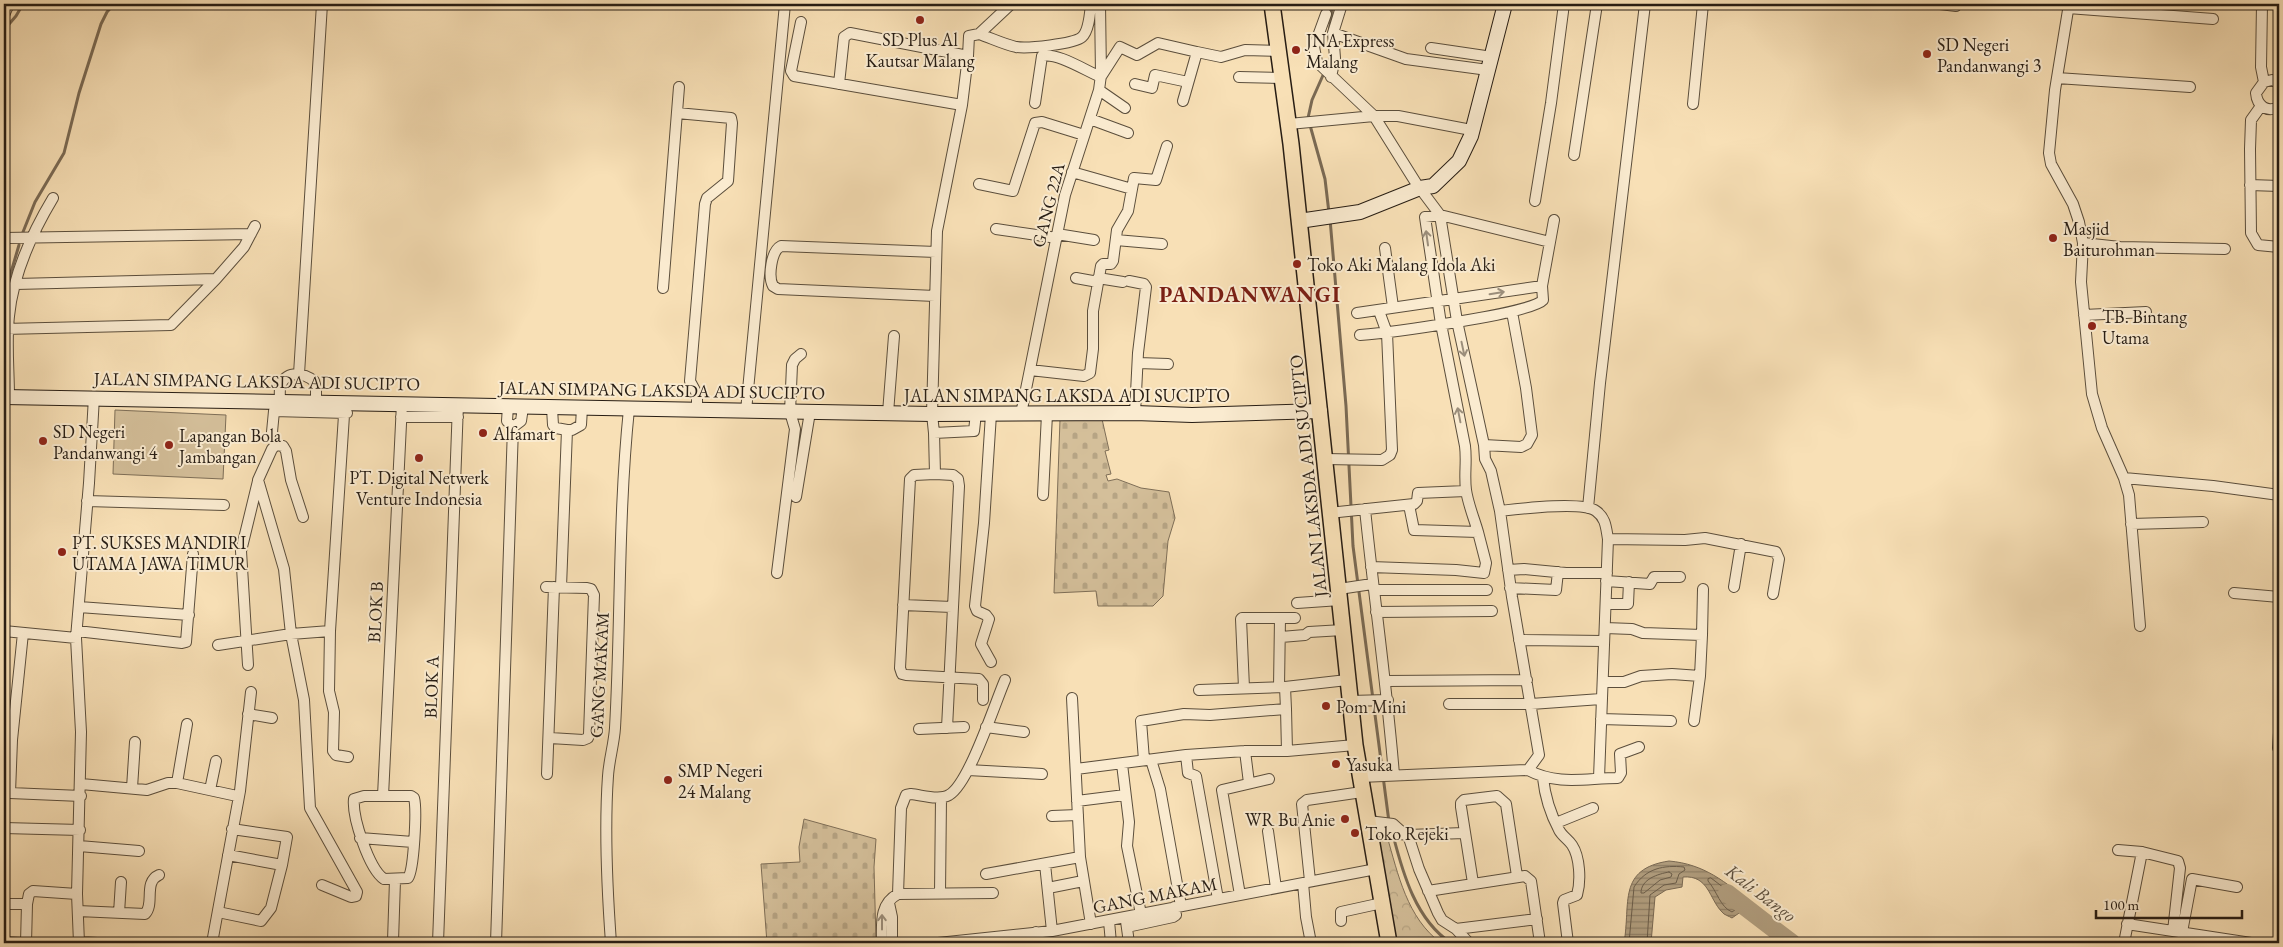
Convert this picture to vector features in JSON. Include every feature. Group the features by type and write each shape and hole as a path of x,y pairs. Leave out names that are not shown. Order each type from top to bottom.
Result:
{"main road":[{"name":"JALAN LAKSDA ADI SUCIPTO","path":"1272,4 1284,78 1296,123 1299,221 1329,513 1343,592 1343,630 1355,745 1361,784 1374,826 1376,869 1390,943"}],"street":[{"path":"4,15 9,4"},
{"path":"299,374 322,4"},
{"path":"746,412 785,4"},
{"path":"979,34 1011,4"},
{"path":"935,474 932,414 936,252 939,218 962,105 969,36 979,34 1016,47 1030,48 1074,41 1084,34 1090,17 1090,4"},
{"name":"GANG 22A","path":"1021,414 1072,172 1099,90 1101,76 1100,4"},
{"path":"1331,76 1335,58 1332,43 1333,33 1342,4"},
{"path":"1299,221 1331,217 1378,206 1420,188 1433,186 1459,161 1470,136 1505,4"},
{"path":"1535,201 1551,103 1564,4"},
{"path":"1574,154 1597,4"},
{"path":"1588,508 1600,383 1645,4"},
{"path":"1693,104 1703,4"},
{"path":"1940,4 1956,6"},
{"path":"2262,4 2261,68 2264,82"},
{"path":"2140,626 2129,495 2124,478 2102,428 2092,394 2081,282 2083,243 2073,204 2051,164 2049,153 2057,78 2068,6 2213,19"},
{"path":"1326,14 1314,47 1314,54 1320,67 1374,116 1420,188 1440,215 1457,321 1484,445 1485,459 1491,471 1500,511 1510,588 1531,704 1539,755 1528,770"},
{"path":"800,22 792,74 962,105"},
{"path":"839,84 844,37 850,33 968,56"},
{"path":"1333,33 1406,59 1490,63"},
{"path":"1035,102 1040,58 1044,55 1057,58 1101,76 1120,47 1137,55 1158,43 1221,57 1245,50 1280,51"},
{"path":"1431,48 1490,63"},
{"path":"1183,101 1196,52"},
{"path":"1135,84 1152,88 1155,74 1188,82"},
{"path":"1239,77 1284,78"},
{"path":"2057,78 2190,87"},
{"path":"2279,83 2272,80 2264,82 2256,93 2261,106 2269,110 2279,107"},
{"path":"663,288 679,87"},
{"path":"1099,90 1125,108"},
{"path":"2261,106 2251,120 2251,233 2258,245 2279,247"},
{"path":"677,114 731,118 732,123 728,181 707,198 706,204 690,381 697,394 697,409"},
{"path":"1296,123 1338,121 1374,116 1410,118 1466,129"},
{"path":"1090,119 1128,133"},
{"path":"979,184 1013,191 1035,123 1042,122 1084,134"},
{"path":"1030,370 1089,375 1093,351 1093,311 1102,264 1111,264 1113,261 1117,230 1128,211 1134,178 1156,180 1167,146"},
{"path":"1072,172 1132,189"},
{"path":"2250,185 2279,186"},
{"path":"6,397 6,329 11,299 32,238 53,198"},
{"path":"1371,567 1456,570 1484,573 1486,563 1466,491 1465,472 1467,463 1437,302 1425,221 1428,216 1440,215 1550,242"},
{"path":"1360,335 1387,333 1441,324 1512,312 1539,305 1543,300 1542,286 1554,220"},
{"path":"996,229 1094,240"},
{"path":"4,238 243,232 253,230 244,247 216,280 171,325 6,329"},
{"path":"1116,240 1162,244"},
{"path":"2083,243 2120,247 2225,249"},
{"path":"936,252 780,246 774,252 771,280 773,286 778,289 936,296"},
{"path":"1385,248 1393,308"},
{"path":"1076,278 1144,284 1146,287 1135,413"},
{"path":"16,284 216,280"},
{"path":"1357,313 1542,286"},
{"path":"1325,460 1382,460 1390,455 1392,450 1387,333 1379,311"},
{"path":"1484,445 1521,447 1528,444 1532,435 1526,388 1512,312"},
{"path":"2084,315 2146,312"},
{"path":"888,413 894,336"},
{"path":"777,573 795,429 790,412 792,365 800,354"},
{"path":"1138,363 1168,364"},
{"path":"276,445 272,432 276,404 282,382 289,376 299,374 314,381 316,401"},
{"name":"JALAN SIMPANG LAKSDA ADI SUCIPTO","path":"6,397 94,397 276,404 316,401 345,406 402,402 458,410 508,406 697,409 746,412 932,414 1135,413 1192,415 1320,411"},
{"path":"94,397 80,607 76,635 82,784 77,894 79,943 97,943"},
{"name":"BLOK B","path":"383,796 402,402"},
{"path":"276,404 345,406 330,631 329,691 334,712 333,751 336,755 348,757"},
{"path":"508,406 507,421 514,427"},
{"path":"496,943 514,427 521,421 523,407"},
{"path":"552,408 553,424 556,428 567,430 572,430 581,425 582,408"},
{"name":"GANG MAKAM","path":"611,943 606,870 606,801 615,730 623,496 629,409"},
{"path":"401,417 458,410"},
{"name":"BLOK A","path":"438,943 458,410"},
{"path":"796,496 810,412"},
{"path":"934,433 974,431 976,414"},
{"path":"991,414 984,523 975,606 977,611 986,615 989,619 981,644 992,662"},
{"path":"1042,495 1047,414"},
{"path":"548,774 554,587 567,430"},
{"path":"248,665 242,551 258,480 272,449 276,445"},
{"path":"276,445 283,446 286,450 291,480 303,517"},
{"path":"1467,463 1470,465 1483,462 1485,459"},
{"path":"947,728 950,677 952,608 959,483 953,475 914,475 909,481 900,671 906,675 950,677 980,680 983,684 983,700"},
{"path":"2124,478 2213,486 2279,495"},
{"path":"258,480 284,569 291,634 304,700 310,808 357,892 356,896 351,897 322,885"},
{"path":"1329,513 1409,505 1416,503 1418,493 1466,491"},
{"path":"87,501 224,506"},
{"path":"1409,505 1414,530 1478,532"},
{"path":"1500,511 1535,508 1588,508 1595,510 1605,521 1608,538 1599,778"},
{"path":"1362,510 1371,567 1371,587 1388,700 1385,775"},
{"path":"2131,524 2203,522"},
{"path":"1608,538 1685,540 1706,538 1740,544 1778,554 1773,594"},
{"path":"1734,587 1740,544"},
{"path":"4,632 183,643 187,640 193,554"},
{"path":"1508,570 1524,569 1558,572 1650,584 1654,577 1680,577"},
{"path":"1510,588 1556,590 1558,572"},
{"path":"1606,604 1628,604 1629,582"},
{"path":"550,738 583,740 588,738 594,594 589,588 554,587"},
{"path":"1297,603 1371,587 1487,590"},
{"path":"1694,721 1700,676 1703,589"},
{"path":"2234,593 2279,597"},
{"path":"903,605 952,608"},
{"path":"80,607 189,615"},
{"path":"1376,612 1492,611"},
{"path":"1244,688 1241,618 1295,618"},
{"path":"1280,618 1282,687 1286,709 1288,750"},
{"path":"1605,628 1632,629 1643,633 1702,635"},
{"path":"1281,637 1305,635 1309,632 1343,630"},
{"path":"218,645 291,634 330,631"},
{"path":"24,633 7,792 81,796"},
{"path":"1519,640 1604,642"},
{"path":"1603,682 1624,682 1641,676 1672,674 1700,676"},
{"path":"898,894 901,808 904,800 908,794 941,798 955,791 968,770 1005,680"},
{"path":"1199,690 1282,687 1347,680"},
{"path":"1386,680 1527,680"},
{"path":"212,943 237,796 240,791 250,692"},
{"path":"1072,698 1080,857 1091,924"},
{"path":"1449,704 1531,704 1601,699"},
{"path":"1350,701 1388,700"},
{"path":"1129,943 1126,922 1173,917 1176,915 1178,907 1160,789 1147,760 1140,724 1143,719 1187,714 1210,715 1286,709"},
{"path":"248,714 272,718"},
{"path":"1601,719 1671,721"},
{"path":"177,783 187,724"},
{"path":"920,729 964,727"},
{"path":"986,727 1024,732"},
{"path":"2278,748 2279,732"},
{"path":"132,788 135,742"},
{"path":"1076,769 1186,755 1355,745"},
{"path":"1311,943 1306,917 1302,806 1307,800 1385,775 1528,770 1543,778 1562,781 1618,778 1621,774 1620,754 1638,747"},
{"path":"1245,751 1249,783"},
{"path":"1186,755 1188,772 1196,775 1218,899"},
{"path":"210,790 216,761"},
{"path":"1122,764 1129,822 1127,846 1141,914"},
{"path":"968,770 1042,774"},
{"path":"1543,778 1545,799 1560,833 1572,845 1579,875 1577,895 1564,900 1563,903 1568,943"},
{"path":"1240,895 1222,790 1269,779"},
{"path":"82,784 152,789 168,783 177,783 237,796"},
{"path":"1077,800 1125,795"},
{"path":"360,796 410,796 414,798 410,876 406,879 395,880 381,877 360,838 354,799 360,796"},
{"path":"1473,883 1464,833 1461,803 1464,800 1497,796 1506,804 1517,876"},
{"path":"940,893 941,798"},
{"path":"1556,823 1593,808"},
{"path":"1052,816 1078,815"},
{"path":"1374,826 1400,831 1464,833"},
{"path":"4,828 80,830"},
{"path":"218,912 262,921 271,908 287,837 232,829"},
{"path":"1268,831 1276,888"},
{"path":"1400,831 1442,920 1456,929 1469,943"},
{"path":"360,838 413,842"},
{"path":"79,846 139,851"},
{"path":"2118,850 2142,852 2176,860 2179,863 2178,932"},
{"path":"2124,943 2142,852"},
{"path":"228,855 282,865"},
{"path":"986,874 1080,857"},
{"path":"1045,864 1052,931"},
{"name":"GANG MAKAM","path":"938,943 992,941 1109,920 1126,922 1141,914 1376,869"},
{"path":"78,911 141,915 148,912 151,883 159,875"},
{"path":"1428,891 1525,876 1531,881 1540,943"},
{"path":"2178,932 2192,879 2237,887"},
{"path":"394,940 395,880"},
{"path":"1048,888 1083,881"},
{"path":"119,913 120,882"},
{"path":"26,943 29,894 33,891 77,894"},
{"path":"882,943 883,909 892,897 898,894 993,893"},
{"path":"889,903 892,916 892,943"},
{"path":"1341,921 1342,912 1382,903"},
{"path":"4,904 27,904"},
{"path":"1456,929 1536,918"},
{"path":"1109,920 1111,943"},
{"path":"2127,924 2251,943"},
{"path":"1036,932 1036,943"},
{"path":"4,942 22,943"}],"green space":[{"name":"Lapangan Bola Jambangan","path":"115,410 226,415 223,479 113,474"},
{"path":"1060,419 1102,419 1109,450 1105,451 1111,474 1106,475 1108,481 1117,479 1141,488 1169,492 1175,518 1168,541 1163,596 1153,606 1098,606 1096,591 1054,593"},
{"path":"804,819 876,839 874,867 876,941 870,943 767,943 761,864 800,862 799,847"},
{"path":"1376,834 1387,836 1400,880 1412,908 1429,933 1441,943 1397,943"}],"water":[{"path":"1669,861 1693,866 1714,875 1752,904 1732,918 1722,912 1703,884 1692,877 1683,877 1682,887 1666,890 1655,897 1651,943 1624,943 1628,902 1634,880 1641,872 1652,865"}],"waterway":[{"path":"4,30 23,4"},
{"path":"23,232 35,202 64,153 79,93 101,24 107,12 114,4"},
{"path":"1329,33 1333,4"},
{"path":"1324,73 1312,100 1308,118 1325,179 1329,213"},
{"path":"1330,219 1346,406 1353,546 1389,822"},
{"path":"7,286 19,245"},
{"path":"1393,835 1401,865 1420,909 1439,933 1451,943"},
{"name":"Kali Bango","path":"1727,893 1792,943"}],"place":[{"name":"SD Plus Al Kautsar Malang","path":"920,20"},
{"name":"JNA Express Malang","path":"1296,50"},
{"name":"SD Negeri Pandanwangi 3","path":"1927,54"},
{"name":"Masjid Baiturohman","path":"2053,238"},
{"name":"Toko Aki Malang Idola Aki","path":"1297,264"},
{"name":"TB. Bintang Utama","path":"2092,326"},
{"name":"Alfamart","path":"483,433"},
{"name":"SD Negeri Pandanwangi 4","path":"43,441"},
{"name":"Lapangan Bola Jambangan","path":"169,445"},
{"name":"PT. Digital Netwerk Venture Indonesia","path":"419,458"},
{"name":"PT. SUKSES MANDIRI UTAMA JAWA TIMUR","path":"62,552"},
{"name":"Pom Mini","path":"1326,706"},
{"name":"Yasuka","path":"1336,764"},
{"name":"SMP Negeri 24 Malang","path":"668,780"},
{"name":"WR Bu Anie","path":"1345,819"},
{"name":"Toko Rejeki","path":"1355,833"}],"district":[{"name":"PANDANWANGI","path":"1250,294"}]}
